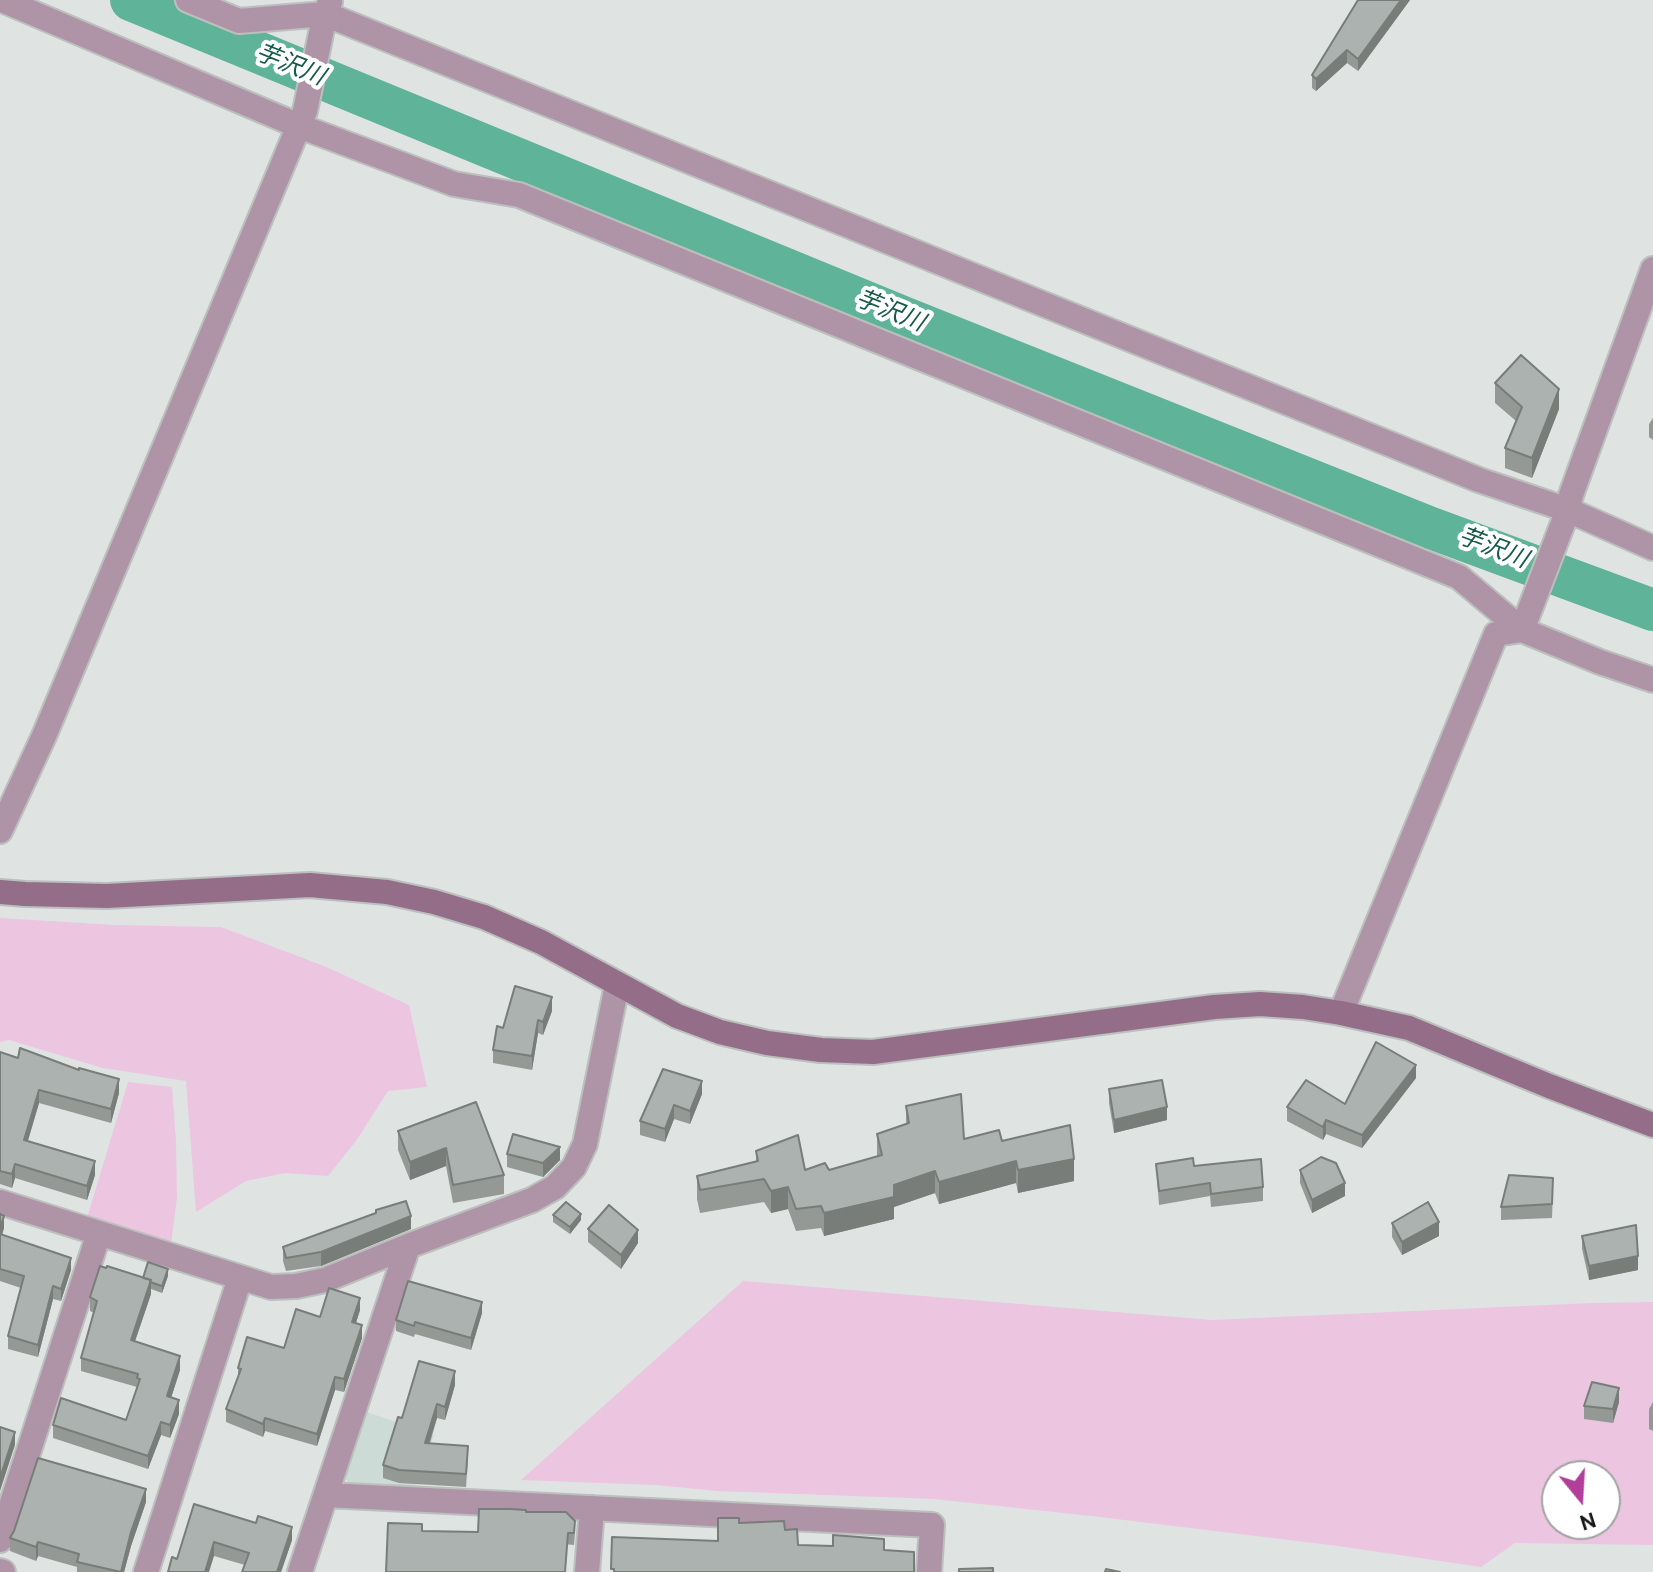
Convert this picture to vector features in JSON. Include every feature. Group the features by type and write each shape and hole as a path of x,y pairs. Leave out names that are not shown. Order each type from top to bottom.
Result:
{"street":[{"path":"2,0 302,119 454,184 519,195 1459,577 1522,630 1653,680"},
{"path":"188,0 239,21 328,7 1479,480 1568,510 1653,548"},
{"path":"0,831 44,736 302,119 328,7"},
{"path":"1522,630 1653,269"},
{"path":"1341,1013 1496,634 1522,630"},
{"path":"0,892 107,896 310,885 387,892 484,917 541,942 677,1016 720,1032 767,1043 834,1051 873,1052 926,1046 1214,1007 1260,1004 1303,1007 1409,1028 1653,1125"},
{"path":"0,1202 271,1287 325,1280 532,1200 555,1187 574,1167 585,1144 617,985"},
{"path":"0,1540 99,1233"},
{"path":"300,1572 408,1246"},
{"path":"146,1572 240,1278"},
{"path":"326,1495 932,1525 929,1572"},
{"path":"587,1572 592,1508"}],"shaded area":[{"path":"0,918 221,927 324,966 409,1005 427,1087 388,1091 356,1141 328,1176 285,1173 246,1181 196,1212 186,1081 103,1068 9,1040 0,1042"},
{"path":"128,1082 172,1087 177,1197 171,1245 87,1218"},
{"path":"743,1281 1212,1320 1653,1302 1653,1545 1515,1543 1481,1567 1338,1546 934,1499 717,1491 656,1485 521,1480"},
{"path":"367,1412 434,1435 414,1490 355,1493 345,1478"}],"building":[{"path":"1358,0 1401,0 1358,59 1347,50 1316,79 1312,75"},
{"path":"1521,355 1559,389 1532,458 1505,448 1522,407 1495,383"},
{"path":"515,986 552,997 543,1022 538,1020 532,1056 493,1050 497,1026 503,1028"},
{"path":"1376,1042 1416,1065 1362,1135 1326,1120 1323,1127 1287,1107 1306,1080 1345,1104"},
{"path":"20,1048 79,1070 119,1079 111,1109 39,1090 24,1140 95,1161 87,1186 15,1164 12,1174 0,1171 0,1052 18,1058"},
{"path":"663,1069 702,1081 690,1111 674,1105 665,1129 640,1121"},
{"path":"1162,1080 1167,1107 1114,1120 1109,1089"},
{"path":"961,1094 964,1139 999,1130 1002,1141 1070,1125 1074,1159 1018,1170 1016,1161 939,1182 935,1171 894,1185 894,1197 824,1213 821,1206 796,1209 788,1187 771,1191 764,1179 700,1190 697,1176 758,1161 756,1151 798,1135 805,1170 825,1163 829,1170 882,1155 877,1134 909,1123 906,1106"},
{"path":"476,1102 504,1175 453,1185 446,1148 410,1162 398,1131"},
{"path":"513,1134 560,1147 543,1163 507,1154"},
{"path":"1321,1157 1336,1163 1345,1183 1312,1200 1300,1170"},
{"path":"1193,1158 1194,1166 1261,1159 1263,1187 1211,1194 1210,1183 1159,1191 1156,1164"},
{"path":"1509,1175 1553,1178 1552,1204 1501,1207"},
{"path":"406,1201 411,1216 321,1252 286,1258 283,1247"},
{"path":"566,1202 581,1214 570,1227 553,1215"},
{"path":"1428,1202 1439,1222 1402,1242 1392,1223"},
{"path":"609,1205 638,1230 621,1255 588,1229"},
{"path":"1636,1225 1638,1256 1589,1266 1582,1236"},
{"path":"0,1234 71,1258 61,1289 53,1286 38,1345 8,1336 24,1276 0,1269"},
{"path":"148,1262 168,1269 162,1286 143,1278"},
{"path":"100,1266 151,1280 131,1340 180,1356 167,1396 179,1400 170,1425 161,1422 148,1456 53,1425 61,1398 126,1420 140,1379 137,1378 138,1374 81,1358 97,1301 90,1297"},
{"path":"408,1281 482,1302 471,1338 415,1322 414,1326 396,1320"},
{"path":"329,1288 360,1298 352,1322 362,1325 344,1379 335,1377 317,1434 265,1418 263,1424 226,1409 241,1369 238,1368 247,1337 284,1348 296,1309 320,1317"},
{"path":"419,1361 455,1371 445,1407 437,1404 425,1443 468,1446 466,1474 399,1470 383,1465 398,1417 402,1418"},
{"path":"1592,1382 1619,1388 1613,1409 1584,1406"},
{"path":"0,1427 15,1432 0,1478"},
{"path":"38,1458 146,1489 121,1572 77,1562 79,1554 38,1542 36,1547 10,1538"},
{"path":"194,1504 256,1523 258,1516 292,1527 277,1572 242,1572 249,1553 214,1542 205,1572 168,1572 172,1557 177,1559"},
{"path":"479,1509 566,1512 575,1521 574,1533 568,1533 565,1572 386,1572 388,1523 422,1524 422,1531 478,1532"},
{"path":"718,1518 739,1518 739,1523 784,1521 785,1530 797,1529 798,1545 833,1546 833,1535 884,1539 884,1550 914,1552 914,1572 614,1572 611,1569 612,1537 718,1541"},
{"path":"993,1568 993,1572 959,1572 959,1569"}],"waterway":[{"name":"芋沢川","path":"131,0 905,318 1431,528 1653,610"}]}
